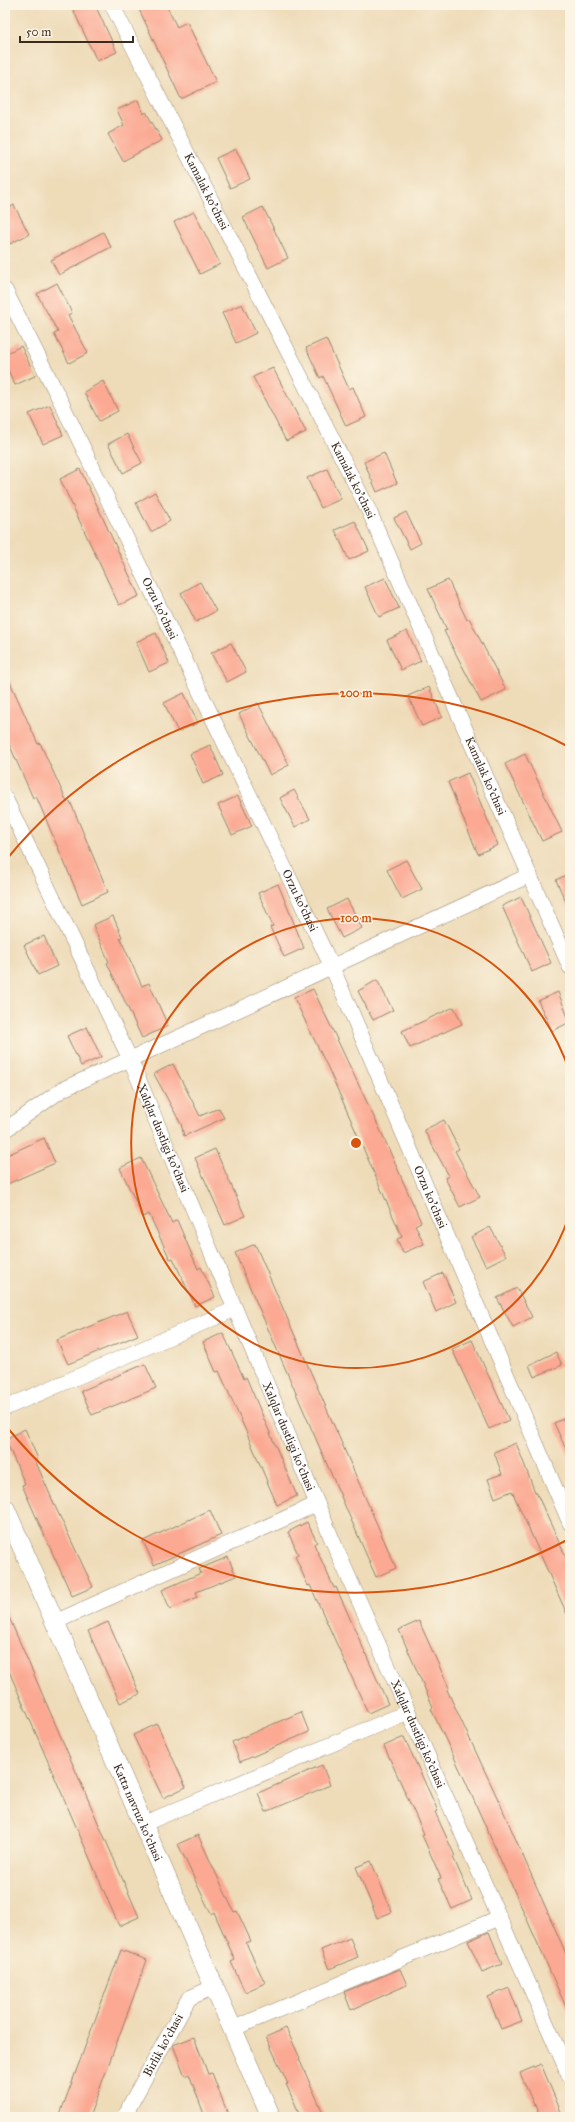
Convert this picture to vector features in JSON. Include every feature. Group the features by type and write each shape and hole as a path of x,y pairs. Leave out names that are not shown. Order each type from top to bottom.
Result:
{"street":[{"name":"Kamalak ko'chasi","path":"112,5 369,511 570,967"},
{"name":"Orzu ko'chasi","path":"5,290 62,404 332,967 570,1523"},
{"name":"Xalqlar dustligi ko'chasi","path":"5,798 130,1059 317,1504 570,2076"},
{"path":"5,1130 63,1088 332,967 530,875"},
{"path":"5,1408 235,1309"},
{"path":"55,1622 317,1504"},
{"name":"Katta navruz ko'chasi","path":"5,1508 271,2117"},
{"path":"143,1824 408,1712"},
{"path":"232,2029 499,1918"},
{"name":"Birlik ko'chasi","path":"126,2117 130,2104 189,1998 214,1987"}],"building":[{"path":"71,5 95,5 117,52 97,61"},
{"path":"137,5 166,5 177,27 187,22 216,82 181,99"},
{"path":"138,100 144,114 146,112 162,140 123,161 108,134 124,125 117,110"},
{"path":"236,149 250,179 230,188 216,158"},
{"path":"14,205 29,234 10,244 5,235 5,210"},
{"path":"263,207 288,258 268,268 243,217"},
{"path":"194,212 220,264 200,274 174,222"},
{"path":"103,232 111,247 59,275 51,260"},
{"path":"57,283 72,313 68,315 88,353 69,363 54,334 58,332 37,294"},
{"path":"242,304 256,333 236,343 222,313"},
{"path":"326,339 349,389 353,387 366,417 346,426 323,376 320,378 306,348"},
{"path":"21,346 35,376 15,385 5,364 5,354"},
{"path":"273,368 306,432 286,441 253,377"},
{"path":"103,381 118,411 99,421 84,392"},
{"path":"50,405 63,435 43,444 29,414"},
{"path":"127,434 142,463 123,473 108,444"},
{"path":"384,453 397,483 377,492 364,462"},
{"path":"80,469 139,596 119,605 60,479"},
{"path":"327,469 341,499 321,508 307,478"},
{"path":"155,492 170,521 151,532 136,503"},
{"path":"406,512 421,543 410,549 394,518"},
{"path":"355,521 369,551 349,560 335,530"},
{"path":"385,578 399,608 379,617 365,587"},
{"path":"448,580 467,620 469,618 506,690 481,702 444,631 447,630 428,589"},
{"path":"200,582 216,611 196,622 181,593"},
{"path":"407,631 421,661 401,670 387,640"},
{"path":"156,633 169,663 149,672 136,642"},
{"path":"231,643 246,672 227,682 211,653"},
{"path":"5,671 38,744 40,743 67,802 70,801 108,892 82,904 36,796 33,798 5,735"},
{"path":"429,687 442,717 422,726 408,696"},
{"path":"184,693 198,723 178,732 164,703"},
{"path":"258,703 289,765 270,775 239,714"},
{"path":"210,745 223,775 203,784 190,754"},
{"path":"525,754 562,832 542,841 505,764"},
{"path":"468,773 498,845 478,854 448,782"},
{"path":"294,790 310,819 295,827 280,798"},
{"path":"238,796 252,826 232,835 218,805"},
{"path":"406,860 422,889 402,899 387,870"},
{"path":"570,873 570,911 556,880"},
{"path":"278,884 304,948 284,957 270,927 273,926 258,893"},
{"path":"521,897 551,963 532,972 502,906"},
{"path":"347,899 362,928 342,938 327,909"},
{"path":"113,916 122,937 120,938 142,986 149,983 168,1026 142,1038 107,963 109,962 93,925"},
{"path":"44,936 57,966 38,975 24,945"},
{"path":"377,980 393,1010 373,1020 358,991"},
{"path":"313,989 383,1136 421,1222 415,1225 424,1244 403,1253 397,1239 402,1237 329,1070 294,998"},
{"path":"558,992 570,1022 552,1031 538,1001"},
{"path":"454,1007 462,1024 410,1048 402,1031"},
{"path":"87,1027 101,1057 81,1066 67,1036"},
{"path":"173,1064 200,1116 219,1108 224,1118 184,1136 181,1124 154,1074"},
{"path":"444,1120 459,1149 455,1151 480,1197 460,1207 445,1178 449,1176 424,1130"},
{"path":"44,1138 55,1163 5,1185 5,1156"},
{"path":"215,1149 245,1216 225,1225 195,1158"},
{"path":"141,1158 172,1223 177,1220 198,1269 201,1267 215,1297 195,1306 173,1258 170,1259 149,1214 143,1217 120,1168"},
{"path":"490,1227 506,1256 486,1266 471,1237"},
{"path":"255,1244 396,1568 376,1577 235,1253"},
{"path":"443,1273 456,1302 436,1312 423,1282"},
{"path":"517,1288 532,1317 513,1327 497,1298"},
{"path":"127,1311 138,1335 68,1364 57,1340"},
{"path":"223,1333 244,1379 246,1377 297,1496 277,1505 219,1371 216,1372 203,1342"},
{"path":"472,1340 509,1420 489,1429 452,1349"},
{"path":"556,1352 562,1365 534,1377 529,1365"},
{"path":"145,1364 156,1388 92,1415 81,1391"},
{"path":"570,1416 570,1458 554,1423"},
{"path":"25,1429 38,1459 35,1460 93,1587 72,1596 22,1485 25,1484 5,1439"},
{"path":"516,1443 535,1492 570,1566 570,1621 512,1491 495,1498 488,1479 502,1474 494,1452"},
{"path":"210,1510 221,1535 154,1565 143,1541"},
{"path":"307,1522 317,1542 314,1544 334,1588 336,1587 388,1704 368,1713 310,1585 308,1586 295,1556 298,1554 288,1532"},
{"path":"228,1557 236,1576 196,1592 198,1597 170,1609 162,1590 201,1573 199,1569"},
{"path":"5,1608 139,1917 119,1926 5,1662"},
{"path":"419,1621 449,1688 447,1690 502,1808 570,1963 570,2016 464,1778 431,1709 433,1707 399,1630"},
{"path":"108,1622 140,1694 120,1703 88,1631"},
{"path":"301,1712 309,1732 240,1762 232,1742"},
{"path":"157,1724 186,1787 163,1798 133,1735"},
{"path":"404,1737 438,1811 435,1812 455,1856 453,1857 472,1900 452,1909 438,1879 441,1878 422,1835 424,1834 384,1746"},
{"path":"322,1765 330,1785 266,1812 258,1793"},
{"path":"198,1835 234,1912 237,1911 251,1941 246,1943 265,1983 245,1992 231,1962 235,1960 214,1912 211,1914 178,1844"},
{"path":"371,1861 392,1912 377,1918 356,1867"},
{"path":"489,1932 502,1964 482,1972 468,1941"},
{"path":"350,1938 358,1957 329,1969 321,1950"},
{"path":"121,1950 147,1960 100,2088 89,2117 59,2117"},
{"path":"400,1969 407,1985 351,2010 344,1992"},
{"path":"509,1988 522,2021 501,2029 488,1997"},
{"path":"286,2028 325,2117 301,2117 286,2084 288,2084 266,2037"},
{"path":"194,2037 208,2074 212,2073 229,2117 205,2117 189,2074 185,2076 173,2045"},
{"path":"541,2064 563,2117 541,2117 520,2073"}]}
